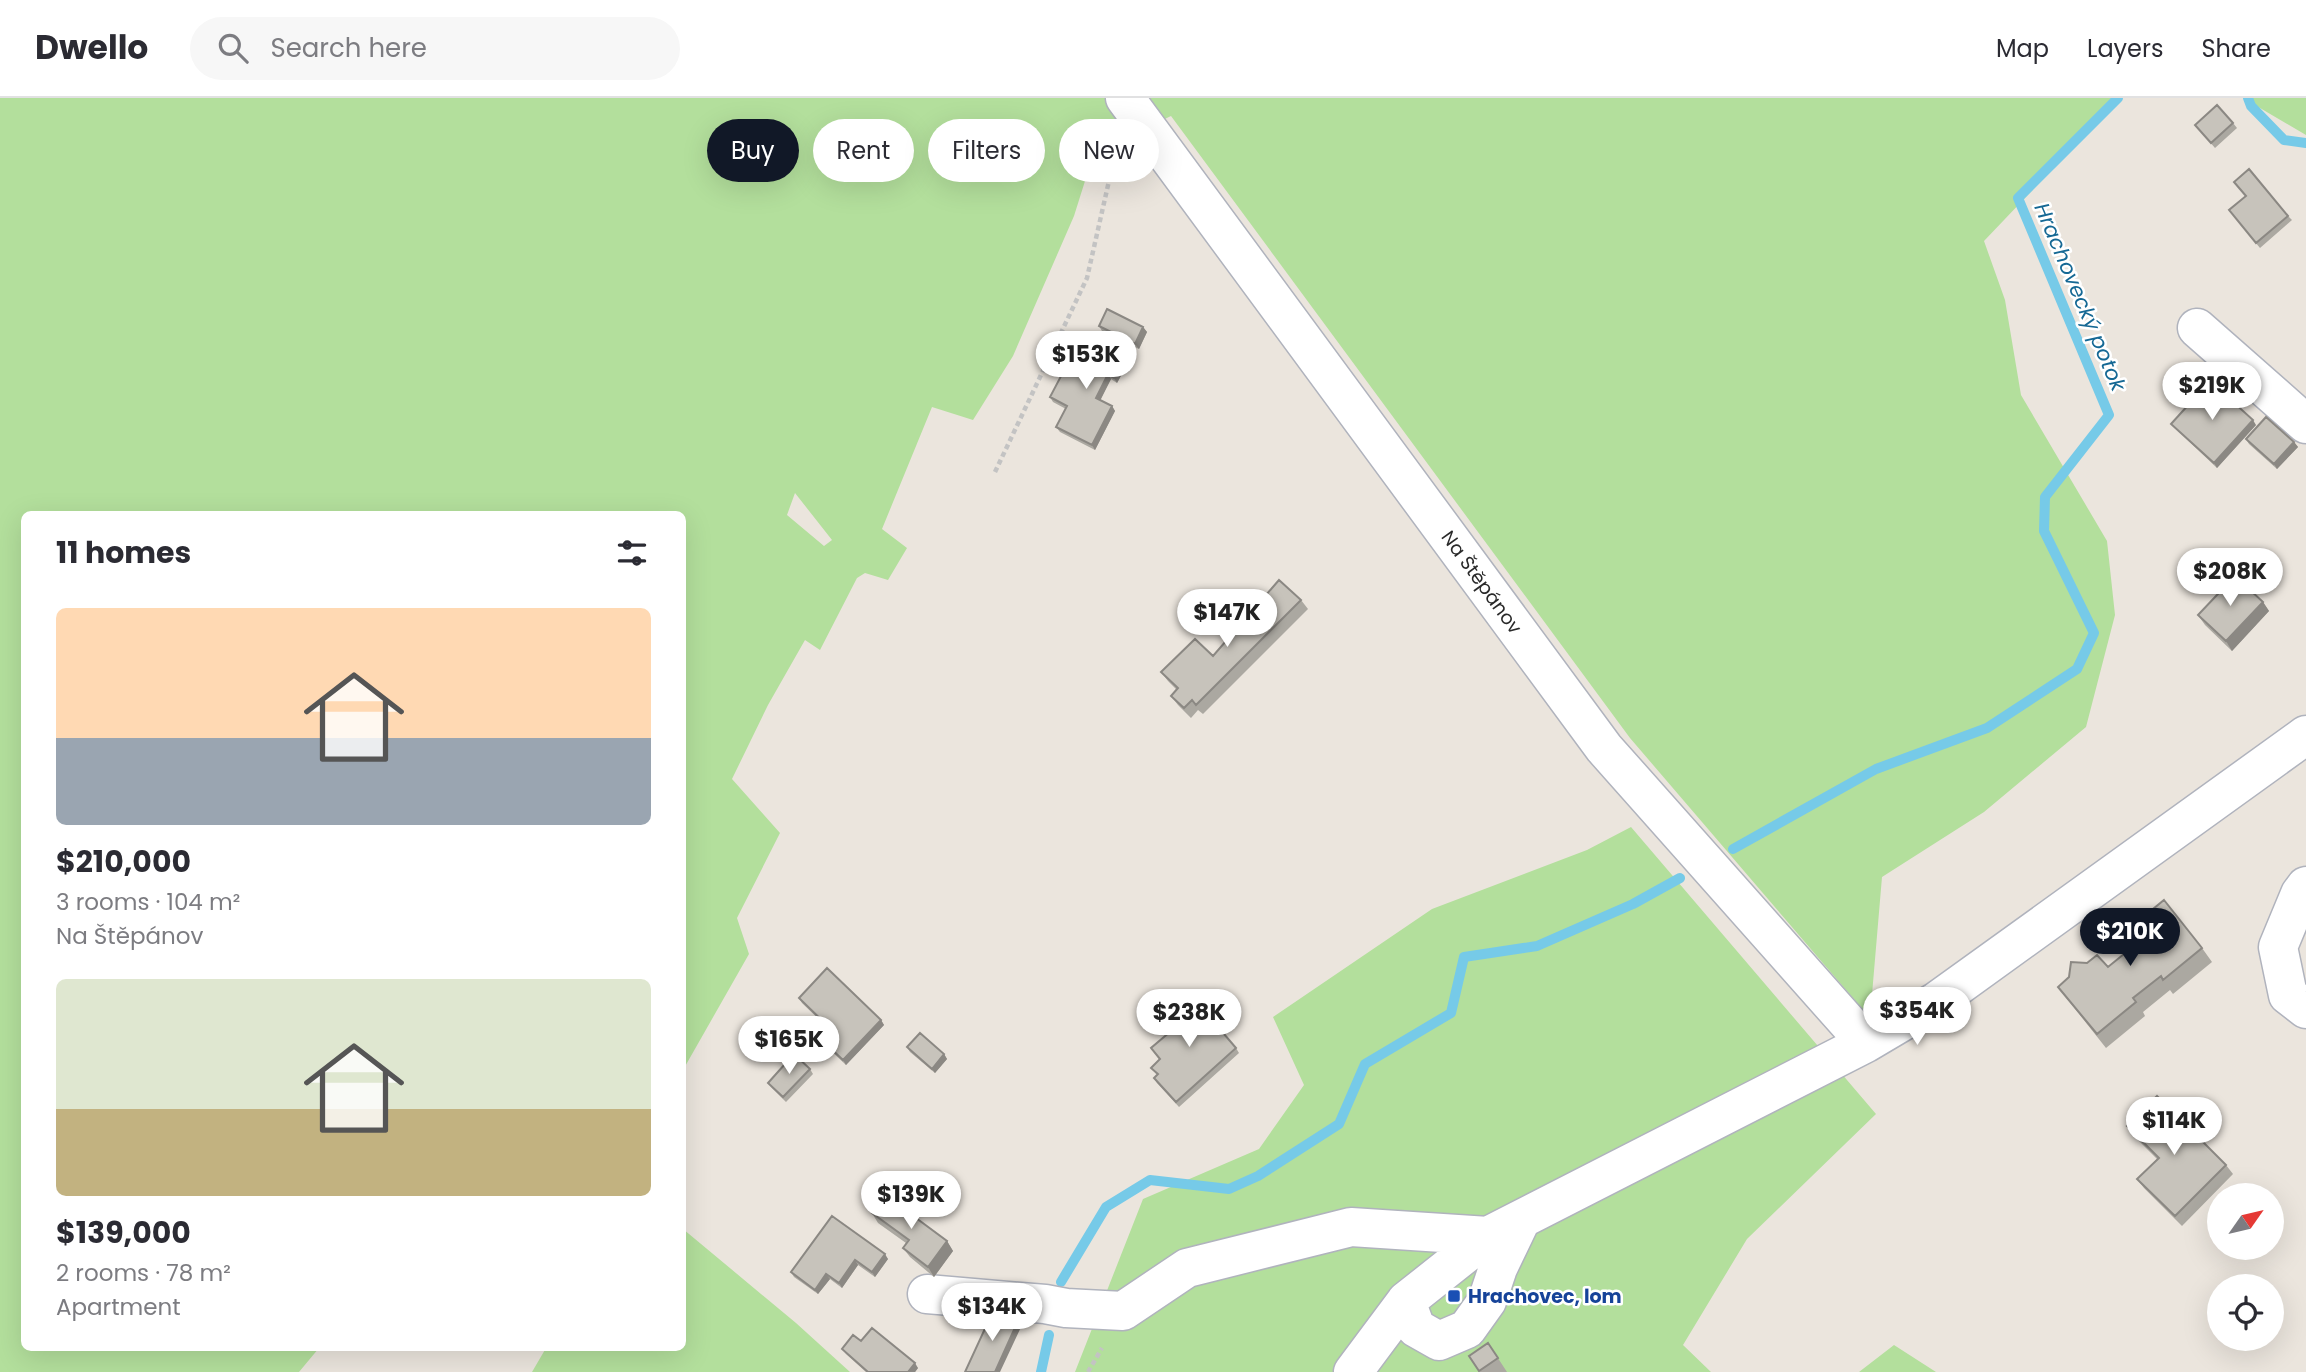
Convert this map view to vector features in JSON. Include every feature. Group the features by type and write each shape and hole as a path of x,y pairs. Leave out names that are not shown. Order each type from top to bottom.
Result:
{"street":[{"name":"Na Štěpánov","path":"1126,99 1604,748 1866,1043"},
{"path":"2197,328 2306,424"},
{"path":"1353,1372 1406,1301 1505,1228 1866,1043 1937,1001 2306,735"},
{"path":"2306,886 2300,894 2278,947 2288,995 2306,1009"},
{"path":"926,1294 1123,1311 1187,1268 1351,1227 1505,1228"},
{"path":"1406,1301 1416,1328 1439,1341 1467,1329 1487,1301 1498,1268 1505,1228"}],"path":[{"path":"995,472 1087,278 1126,99"}],"green space":[{"path":"0,98 2120,98 1984,241 2005,300 2021,395 2107,541 2115,615 2086,727 1984,812 1882,877 1870,1018 1630,738 1171,116 1159,122 1159,119 1059,119 1059,182 1085,182 1074,216 1013,356 973,420 932,407 882,529 907,548 888,580 865,573 857,578 820,650 805,640 768,705 732,779 780,833 737,918 749,954 686,1065 686,511 21,511 21,1351 316,1351 299,1372 0,1372","holes":["795,493 832,540 824,546 787,515"]},
{"path":"2243,98 2306,98 2306,135"},
{"path":"1631,827 1876,1114 1747,1239 1683,1345 1711,1372 1075,1372 1143,1199 1259,1149 1304,1085 1273,1017 1432,909 1587,850"},
{"path":"686,1231 850,1372 532,1372 544,1351 686,1351"},
{"path":"1894,1345 1936,1372 1859,1372"}],"building":[{"path":"2217,105 2233,123 2211,143 2195,125"},
{"path":"2249,169 2288,216 2256,243 2229,210 2246,196 2234,182"},
{"path":"1107,309 1143,327 1135,344 1099,326"},
{"path":"1080,340 1105,353 1108,348 1125,356 1114,378 1108,374 1096,398 1112,406 1092,445 1056,427 1067,406 1050,397"},
{"path":"2210,381 2253,420 2214,463 2171,424"},
{"path":"2266,417 2294,442 2274,464 2246,439"},
{"path":"2235,576 2263,602 2226,641 2198,615"},
{"path":"1279,580 1301,600 1196,705 1192,700 1184,708 1171,696 1178,688 1161,672 1195,639 1213,656"},
{"path":"2164,900 2202,948 2163,980 2161,976 2133,998 2136,1002 2097,1034 2058,987 2069,977 2071,962 2087,963 2097,955 2108,967 2135,945 2125,932"},
{"path":"827,968 881,1020 843,1060 825,1043 835,1033 799,998"},
{"path":"1188,992 1236,1048 1176,1102 1154,1078 1158,1074 1151,1068 1160,1059 1151,1048 1183,1021 1171,1007"},
{"path":"920,1033 944,1054 932,1069 907,1047"},
{"path":"794,1054 810,1069 783,1097 768,1083"},
{"path":"2157,1096 2226,1165 2175,1216 2137,1179 2159,1158 2127,1126"},
{"path":"885,1195 947,1241 928,1267 903,1248 909,1240 872,1213"},
{"path":"832,1216 885,1254 872,1272 855,1260 839,1283 826,1274 815,1290 791,1272"},
{"path":"994,1309 1018,1321 995,1372 965,1372"},
{"path":"872,1328 915,1363 908,1372 868,1372 842,1349 853,1335 861,1341"},
{"path":"1488,1343 1498,1358 1479,1371 1469,1356"}],"waterway":[{"name":"Hrachovecký potok","path":"1733,849 1876,769 1987,728 2077,669 2094,633 2044,531 2045,497 2109,415 2018,198 2118,98"},
{"name":"Hrachovecký potok","path":"2248,98 2251,106 2284,140 2306,143"},
{"name":"Hrachovecký potok","path":"1061,1282 1106,1207 1150,1180 1229,1189 1258,1176 1339,1124 1365,1064 1451,1013 1464,957 1537,946 1633,904 1680,878"},
{"name":"Hrachovecký potok","path":"1041,1372 1049,1335"}],"place":[{"name":"Hrachovec, lom","path":"1454,1296"}]}
